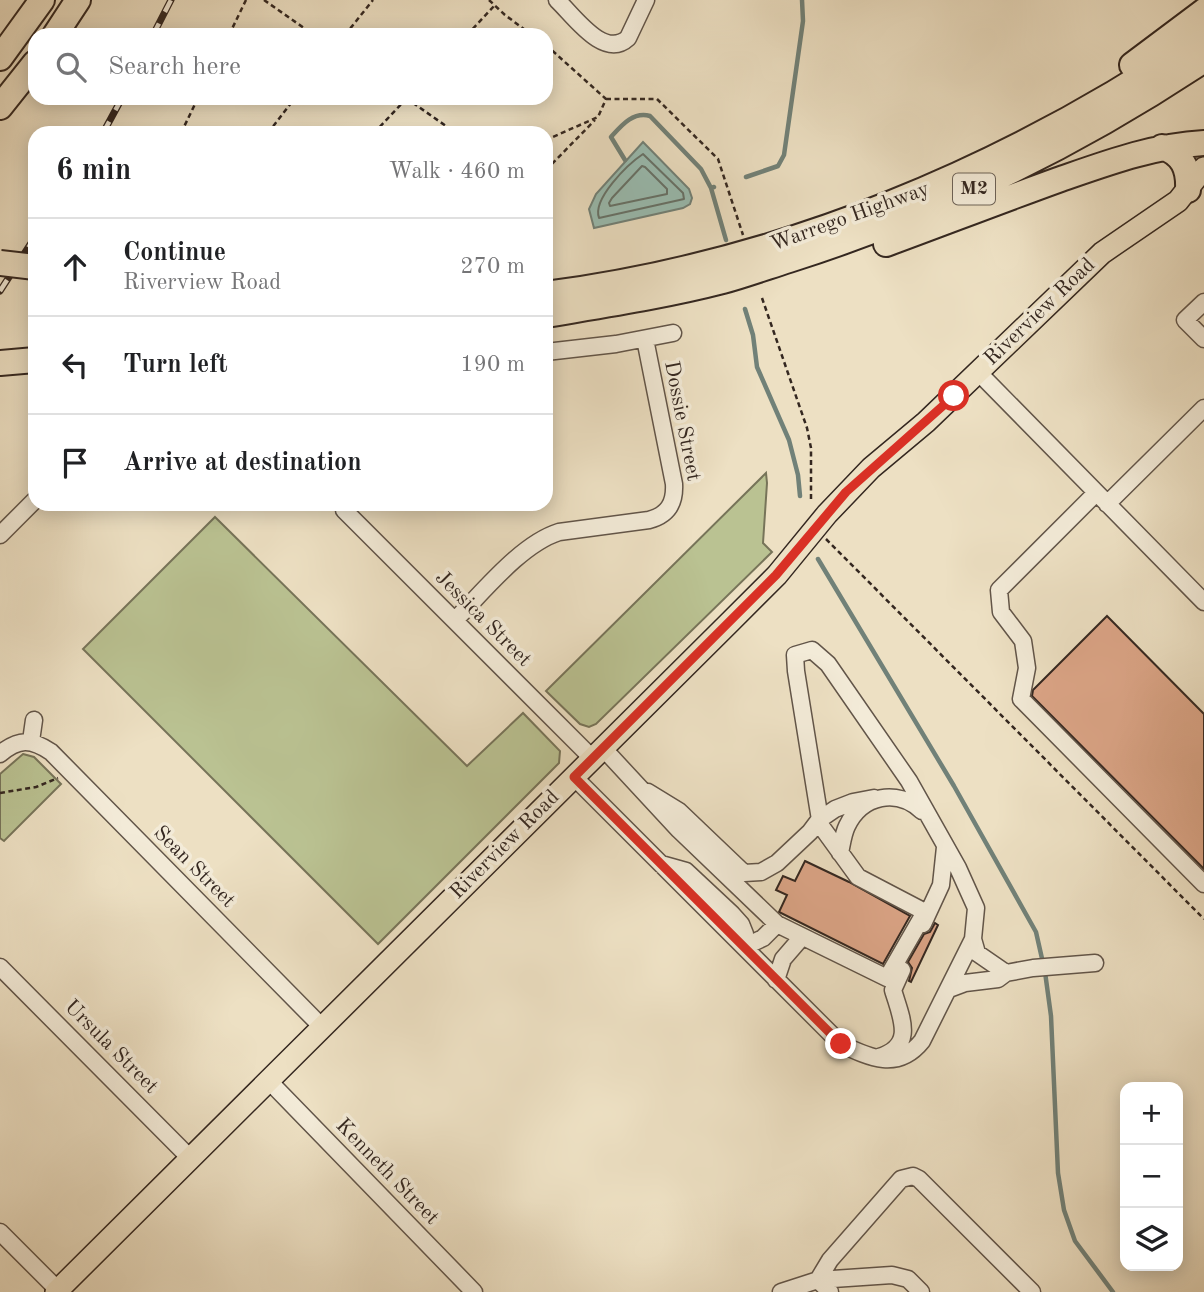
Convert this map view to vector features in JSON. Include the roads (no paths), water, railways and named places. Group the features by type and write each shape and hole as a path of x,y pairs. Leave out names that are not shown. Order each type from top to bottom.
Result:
{"highway":[{"path":"0,58 41,0"},
{"path":"60,28 78,0"},
{"path":"1066,121 1077,104 1204,10"},
{"name":"Warrego Highway","path":"553,293 636,281 699,266 809,235 927,190 1066,121 1118,92 1204,36"},
{"name":"Warrego Highway","path":"553,314 621,303 724,281 849,241 996,179 1118,114 1204,60"},
{"path":"0,107 28,72"},
{"path":"724,281 746,286 879,247 1083,172 1162,147 1204,143"},
{"path":"1162,147 1174,152 1183,163 1196,192"},
{"path":"0,263 28,266"},
{"path":"0,363 28,360"}],"main road":[{"name":"Riverview Road","path":"57,1291 776,575 846,492 926,422 1088,265 1117,242 1196,192 1204,168"}],"street":[{"path":"557,0 598,41 615,45 628,38 646,0"},
{"path":"1204,302 1185,320 1204,340"},
{"path":"553,351 673,333"},
{"name":"Dossie Street","path":"454,620 527,549 546,536 649,520 657,518 670,508 675,492 674,484 645,339"},
{"path":"978,372 1204,602"},
{"path":"1204,408 999,590 1001,612 1023,641 1027,668 1021,699 1204,884"},
{"path":"0,535 28,507"},
{"name":"Jessica Street","path":"345,511 454,620 597,753 643,790"},
{"path":"643,790 678,830 777,924 887,978 925,912 858,877 819,820 795,655 812,650 828,664 908,781 945,847 976,908 973,939 976,953 1006,973"},
{"path":"0,754 16,743 31,741 34,720"},
{"name":"Sean Street","path":"31,741 51,752 323,1028"},
{"path":"574,777 841,1044 864,1055 903,1058 914,1050 922,1041 973,939"},
{"path":"643,790 679,811 744,873 761,872 777,863 819,820 853,802 894,796 914,804 926,814"},
{"path":"840,853 845,830 851,818 874,798"},
{"path":"878,1058 890,1054 901,1042 903,1025 892,990 941,885 945,847"},
{"path":"744,947 763,938 777,924"},
{"path":"776,980 783,959 802,937"},
{"path":"949,989 998,979 1006,973 1095,962"},
{"name":"Ursula Street","path":"0,967 191,1158"},
{"name":"Kenneth Street","path":"269,1081 474,1292"},
{"path":"817,1280 830,1260 901,1179 913,1176 1032,1292"},
{"path":"0,1232 57,1291"},
{"path":"781,1292 817,1280 901,1275 921,1292"},
{"path":"817,1280 830,1292"}],"water":[{"path":"643,142 689,189 692,198 690,204 683,208 594,228 589,209 596,194"}],"waterway":[{"path":"746,177 778,166 784,155 803,21 802,0"},
{"path":"625,160 611,137 633,118 650,116 701,169 711,188"},
{"path":"714,187 711,188 726,240"},
{"path":"745,309 753,335 757,367 789,440 800,496"},
{"path":"818,559 954,786 1036,932 1043,963"},
{"path":"1045,972 1051,1016 1058,1173 1064,1210 1075,1241 1113,1292"}],"railway":[{"path":"157,28 171,0"},
{"path":"107,126 118,105"},
{"path":"0,291 28,248"}]}
